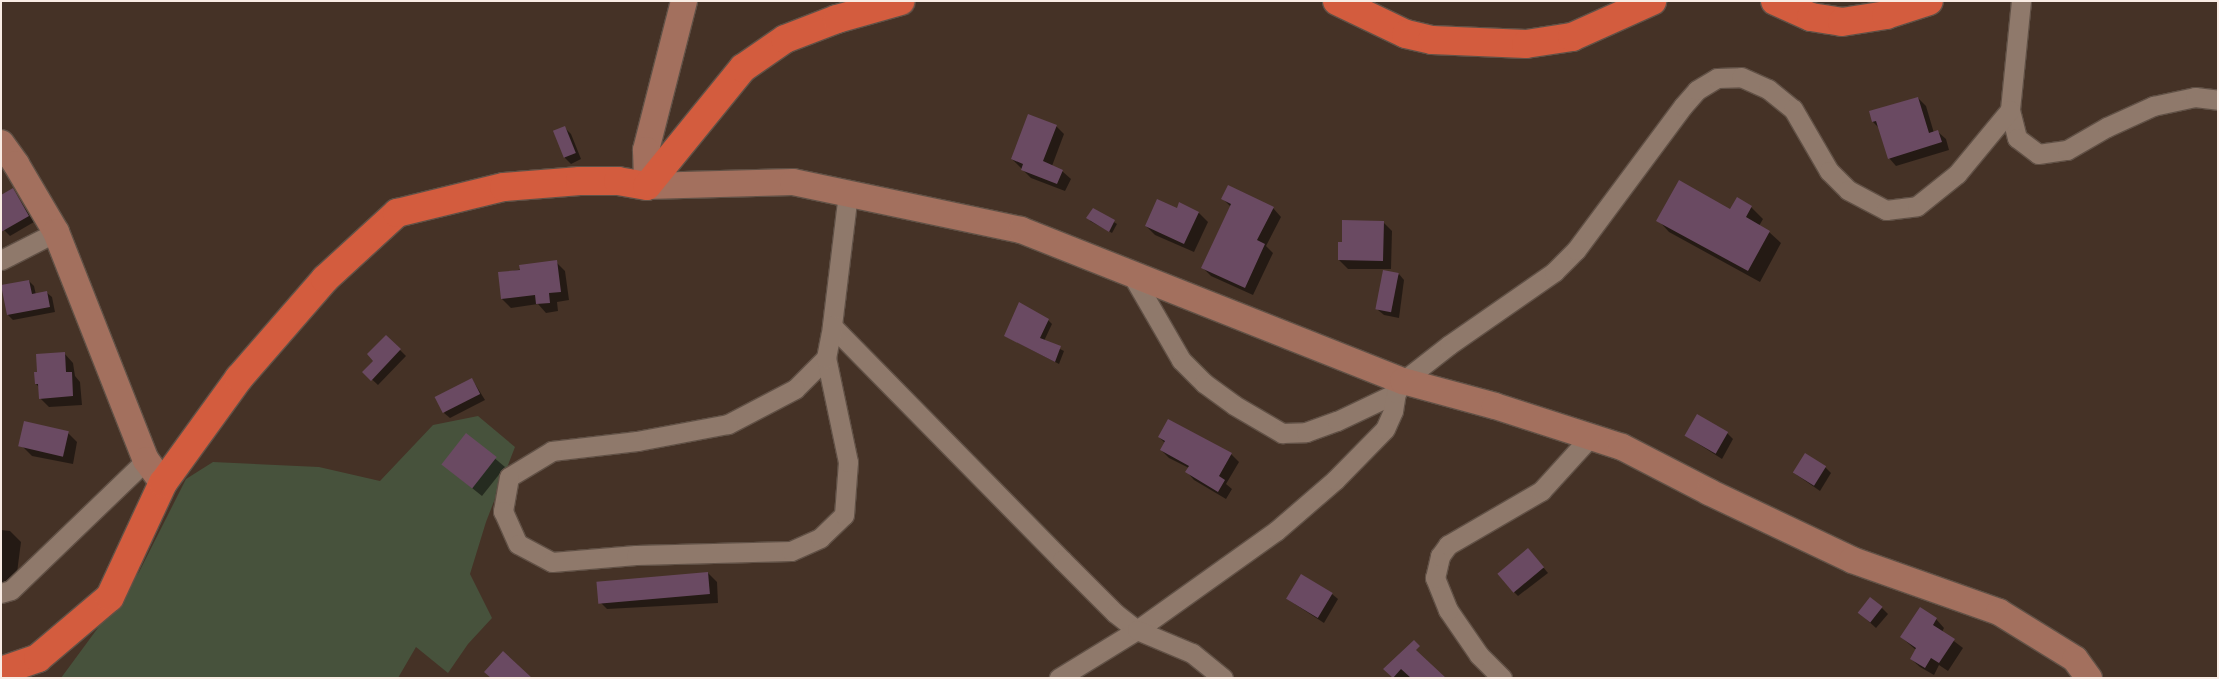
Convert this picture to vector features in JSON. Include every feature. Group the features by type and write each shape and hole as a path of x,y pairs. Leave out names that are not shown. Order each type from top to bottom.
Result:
{"highway":[{"path":"1,671 38,658 110,597 163,482 239,378 326,279 397,213 504,187 580,181 618,181 648,186 743,68 785,39 837,19 901,1"},
{"path":"1337,1 1406,34 1432,40 1526,44 1572,37 1652,1"},
{"path":"1775,1 1811,17 1842,22 1886,16 1929,1"}],"street":[{"path":"684,1 646,150 648,186 793,182 1021,230 1400,387 1591,436 1622,447 1709,492 1852,560 1999,612 2075,659 2089,678"},
{"path":"2021,1 2010,110 2017,138 2038,154 2067,150 2107,127 2153,106 2195,97 2218,100"},
{"path":"1132,275 1181,360 1204,383 1234,405 1282,433 1306,432 1337,421 1400,387 1449,345 1554,272 1576,250 1683,106 1698,90 1718,78 1741,77 1768,89 1793,109 1829,171 1848,190 1886,210 1917,206 1957,174 2010,110"},
{"path":"1,143 16,164 56,232 101,341 146,460 163,482"},
{"path":"826,358 795,389 728,424 637,440 552,451 510,477 503,511 518,544 552,562 636,555 790,551 820,538 844,515 848,462 826,358 832,326 848,193"},
{"path":"1,260 56,232"},
{"path":"832,326 1095,593 1137,630 1192,653 1223,678"},
{"path":"1059,678 1137,630 1276,531 1335,480 1385,429 1393,412 1400,387"},
{"path":"1502,678 1479,655 1448,610 1435,578 1440,556 1448,545 1541,491 1591,436"},
{"path":"1,593 11,590 146,460"}],"green space":[{"path":"478,416 515,447 486,522 470,574 492,618 468,644 448,673 416,647 398,678 61,678 139,572 186,479 213,462 319,467 380,481 433,425"}],"building":[{"path":"1918,97 1929,133 1938,130 1942,142 1888,159 1876,121 1872,122 1869,111"},
{"path":"1028,114 1057,125 1043,161 1063,170 1057,184 1021,170 1023,164 1011,159"},
{"path":"565,126 576,153 564,158 553,131"},
{"path":"1679,180 1730,209 1737,197 1752,206 1746,217 1770,231 1748,271 1656,221"},
{"path":"1228,185 1274,207 1257,240 1265,244 1245,288 1201,268 1231,204 1221,199"},
{"path":"13,188 29,216 1,232 1,195"},
{"path":"1157,199 1177,208 1179,202 1199,212 1184,244 1145,226"},
{"path":"1093,208 1115,220 1109,232 1086,218"},
{"path":"1342,220 1384,221 1383,261 1338,260 1338,242 1342,242"},
{"path":"557,260 561,292 549,293 550,303 536,304 535,295 501,299 498,272 520,270 519,265"},
{"path":"1383,270 1399,273 1391,312 1375,309"},
{"path":"29,280 32,294 47,291 50,307 7,315 1,285"},
{"path":"1019,302 1049,319 1040,338 1061,346 1055,362 1004,336"},
{"path":"386,335 401,349 371,381 362,372 373,361 367,354"},
{"path":"65,352 66,372 72,372 73,396 39,399 38,384 35,384 34,372 37,372 36,354"},
{"path":"472,378 480,394 443,413 435,397"},
{"path":"1697,414 1728,432 1716,454 1684,436"},
{"path":"1168,419 1232,453 1219,476 1225,480 1218,492 1185,472 1189,466 1160,450 1165,441 1158,437"},
{"path":"24,421 69,431 63,457 18,446"},
{"path":"466,433 497,457 472,489 441,465"},
{"path":"1805,453 1826,466 1814,486 1793,473"},
{"path":"1528,548 1544,567 1513,593 1497,574"},
{"path":"708,572 710,594 598,604 596,582"},
{"path":"1301,574 1333,593 1318,618 1286,599"},
{"path":"1870,597 1883,607 1870,623 1858,613"},
{"path":"1920,607 1937,618 1933,625 1955,639 1939,663 1931,658 1925,668 1910,659 1916,648 1900,637"},
{"path":"1414,640 1420,646 1416,650 1446,678 1411,678 1401,669 1393,678 1383,669"},
{"path":"503,651 532,678 491,678 484,672"}]}
